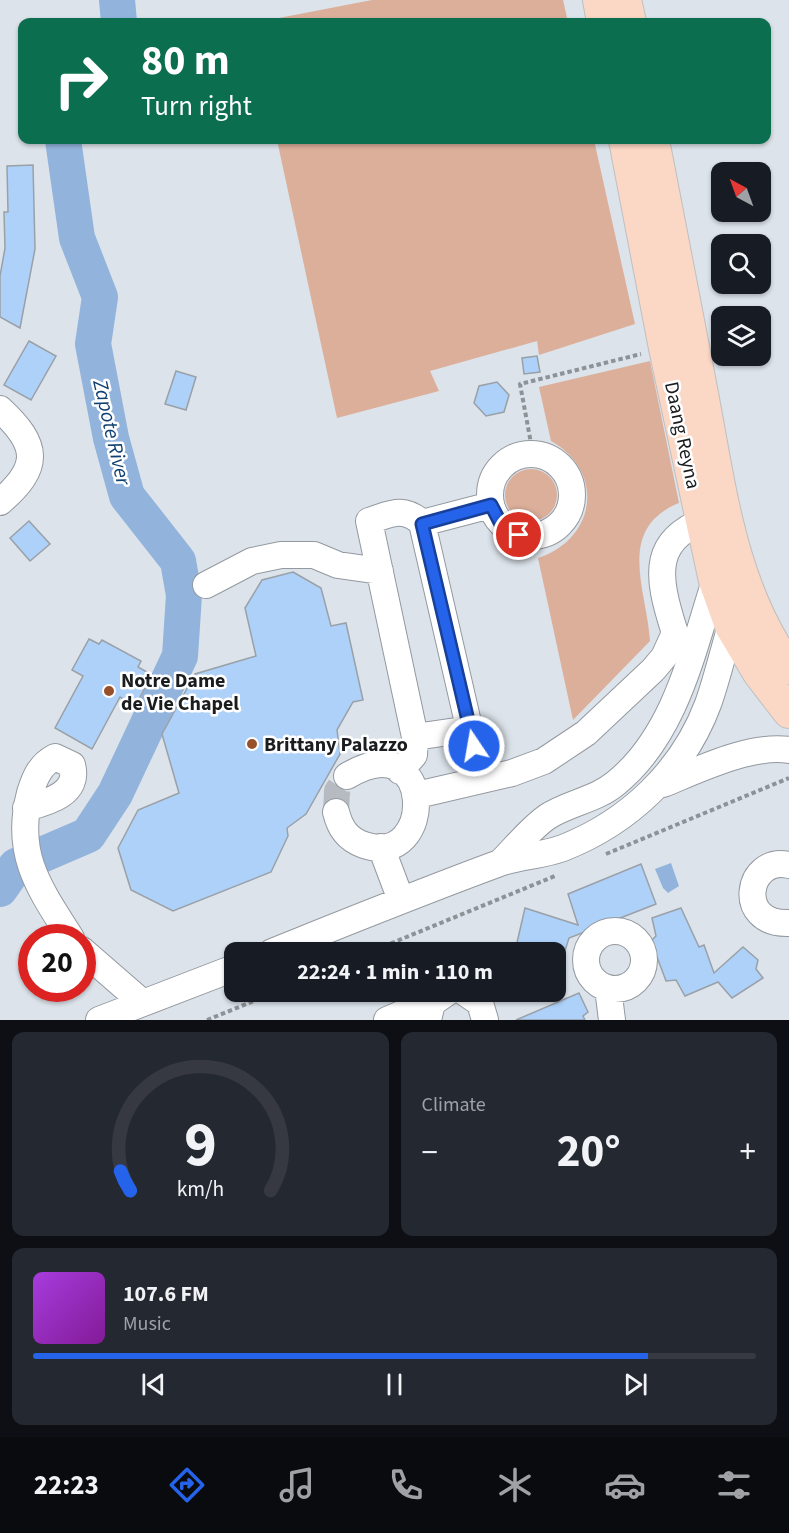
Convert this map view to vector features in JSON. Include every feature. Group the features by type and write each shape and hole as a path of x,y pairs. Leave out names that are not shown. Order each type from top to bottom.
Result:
{"main road":[{"path":"599,0 602,18"},
{"path":"626,0 629,18"},
{"name":"Daang Reyna","path":"626,144 665,348 713,516 728,578 744,620 759,673 789,712"},
{"name":"Daang Reyna","path":"654,144 713,516"},
{"name":"Daang Reyna","path":"744,620 789,668"}],"street":[{"path":"0,409 18,425 32,451 28,472 18,486 0,502"},
{"path":"532,454 553,460 567,476 572,497 566,517 550,532 529,537 509,530 501,524 491,505 492,483 503,465 512,459 532,454"},
{"path":"422,524 491,505"},
{"path":"400,771 414,755 415,737 369,521 399,512 411,514 422,524 481,779"},
{"path":"417,795 512,773 544,761 586,733 664,657 675,633 663,598 661,568 670,543 683,530 713,516"},
{"path":"206,585 252,561 281,555 314,555 338,565 380,571"},
{"path":"500,862 547,817 590,799 615,785 640,761 657,737 677,696 728,578"},
{"path":"297,942 500,862 563,848 608,824 659,786 680,759 707,706 744,620"},
{"path":"415,737 470,729"},
{"path":"659,786 741,755 779,748 789,750"},
{"path":"336,812 339,825 346,835 368,847 381,847 394,843 410,829 418,810 417,795 411,782 400,771 377,763 364,765 346,776"},
{"path":"26,808 24,846 43,893 62,924"},
{"path":"381,847 401,900"},
{"path":"789,865 771,866 760,873 752,892 755,909 764,918 776,924 789,923"},
{"path":"96,962 143,1003"},
{"path":"99,1020 224,972"},
{"path":"608,988 612,1020"},
{"path":"387,1020 401,1014 428,1017 433,1002"},
{"path":"479,1002 485,1020"}],"path":[{"path":"532,454 520,384 665,348"},
{"path":"207,1020 251,1002"}],"shaded area":[{"path":"372,0 563,0 567,18 279,18"},
{"path":"278,144 595,144 635,324 539,355 537,341 430,371 439,391 337,418"},
{"path":"650,361 679,503 659,514 647,528 641,545 639,563 650,641 573,720 538,558 557,549 572,536 582,521 587,504 586,487 580,470 569,454 551,441 539,387"},
{"path":"531,469 541,471 549,477 555,485 557,495 555,505 549,513 541,519 531,521 521,519 513,513 507,505 505,495 507,485 513,477 521,471"}],"water":[{"path":"671,863 679,886 668,893 663,888 655,869"}],"building":[{"path":"33,165 35,249 20,328 0,317 0,276 5,248 4,212 8,212 7,166"},
{"path":"29,341 56,356 31,400 4,385"},
{"path":"537,356 540,372 524,374 522,358"},
{"path":"176,371 196,377 186,410 165,404"},
{"path":"497,382 509,395 504,412 486,416 474,403 479,386"},
{"path":"29,521 50,544 30,561 10,538"},
{"name":"Brittany Palazzo","path":"293,572 321,588 331,626 346,623 363,700 353,702 337,730 340,754 306,814 287,828 288,836 271,872 173,911 131,890 118,848 138,810 179,793 162,734 195,674 256,656 245,608 262,580"},
{"name":"Notre Dame de Vie Chapel","path":"89,639 99,644 102,640 141,661 138,667 152,675 135,706 120,697 92,749 55,728 83,676 72,670"},
{"path":"641,864 656,904 569,938 566,948 566,942 517,942 525,908 578,925 568,894"},
{"path":"681,908 699,947 704,945 714,973 743,947 758,960 756,969 763,978 732,998 718,982 685,996 676,980 666,981 651,941 656,936 652,918"},
{"path":"579,993 588,1012 583,1016 585,1020 516,1020 558,1002 566,1002 566,999"}],"waterway":[{"name":"Zapote River","path":"117,0 119,18"},
{"name":"Zapote River","path":"0,889 16,866 88,835 115,794 180,656 184,595 178,561 127,496 111,438 93,344 100,297 77,238 64,144"}],"tunnel":[{"path":"336,812 337,791 347,776"}],"place":[{"name":"Notre Dame de Vie Chapel","path":"109,691"},
{"name":"Brittany Palazzo","path":"252,744"}],"route":[{"path":"474,746 422,524 491,505 501,524 519,535"}]}
